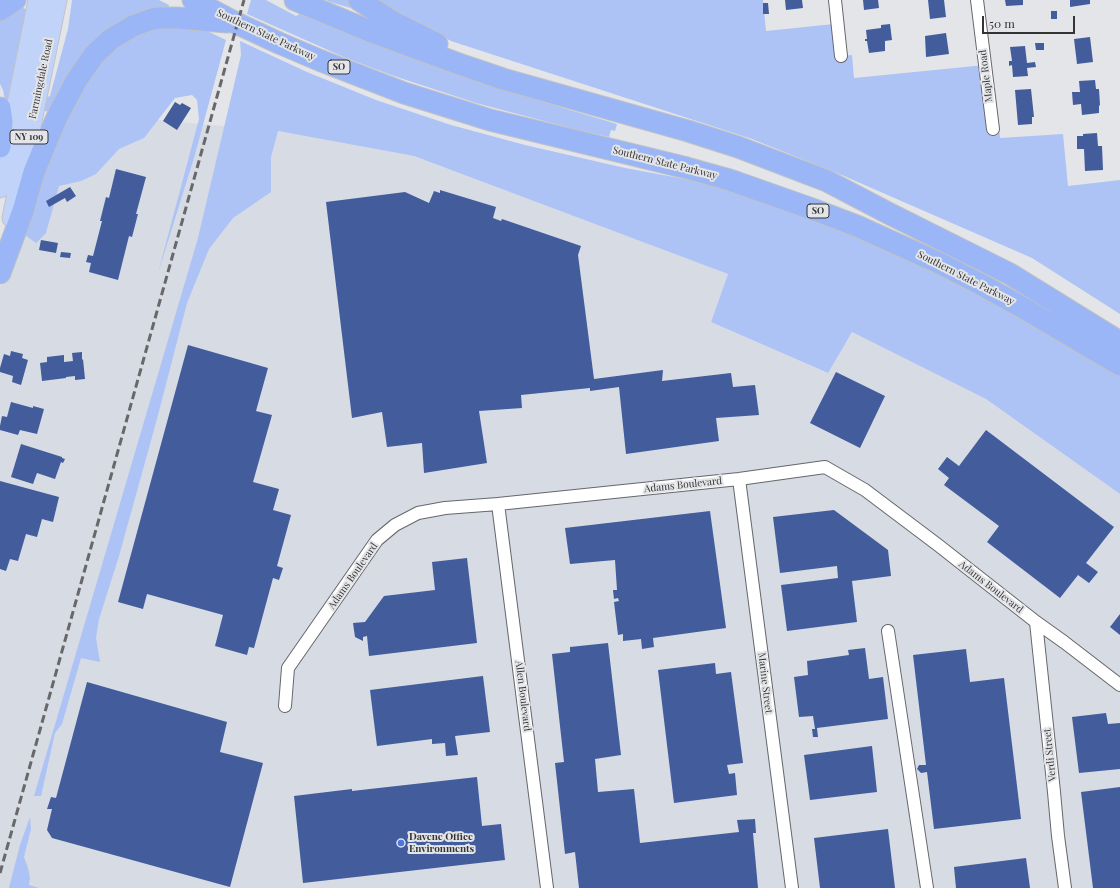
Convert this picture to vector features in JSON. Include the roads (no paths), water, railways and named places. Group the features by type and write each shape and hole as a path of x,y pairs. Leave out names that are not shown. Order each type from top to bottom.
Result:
{"highway":[{"path":"0,10 15,0"},
{"name":"Southern State Parkway","path":"193,0 236,23 279,43 404,93 490,120 687,168 730,180 816,210 946,266 1020,306 1120,365"},
{"path":"296,0 391,40 503,78 730,144 826,181 1010,274 1120,342"},
{"path":"359,0 393,22 503,78"},
{"path":"0,274 23,211 34,172 51,131 76,81 102,46 133,26 152,19 177,18 236,23"},
{"path":"0,108 2,122 0,147"}],"main road":[{"name":"Farmingdale Road","path":"0,188 38,0"},
{"name":"Farmingdale Road","path":"0,274 57,0"}],"street":[{"path":"835,0 841,56"},
{"name":"Maple Road","path":"978,0 993,129"},
{"name":"Adams Boulevard","path":"285,706 288,668 377,540 395,525 418,513 445,508 498,504 739,479 825,467 871,495 1120,685"},
{"name":"Marine Street","path":"739,479 792,888"},
{"name":"Allen Boulevard","path":"498,504 547,888"},
{"name":"Verdi Street","path":"1036,622 1054,784 1058,836 1065,888"},
{"path":"888,631 926,888"}],"railway":[{"path":"0,873 244,0"}],"place":[{"name":"Davene Office Environments","path":"401,843"}]}
